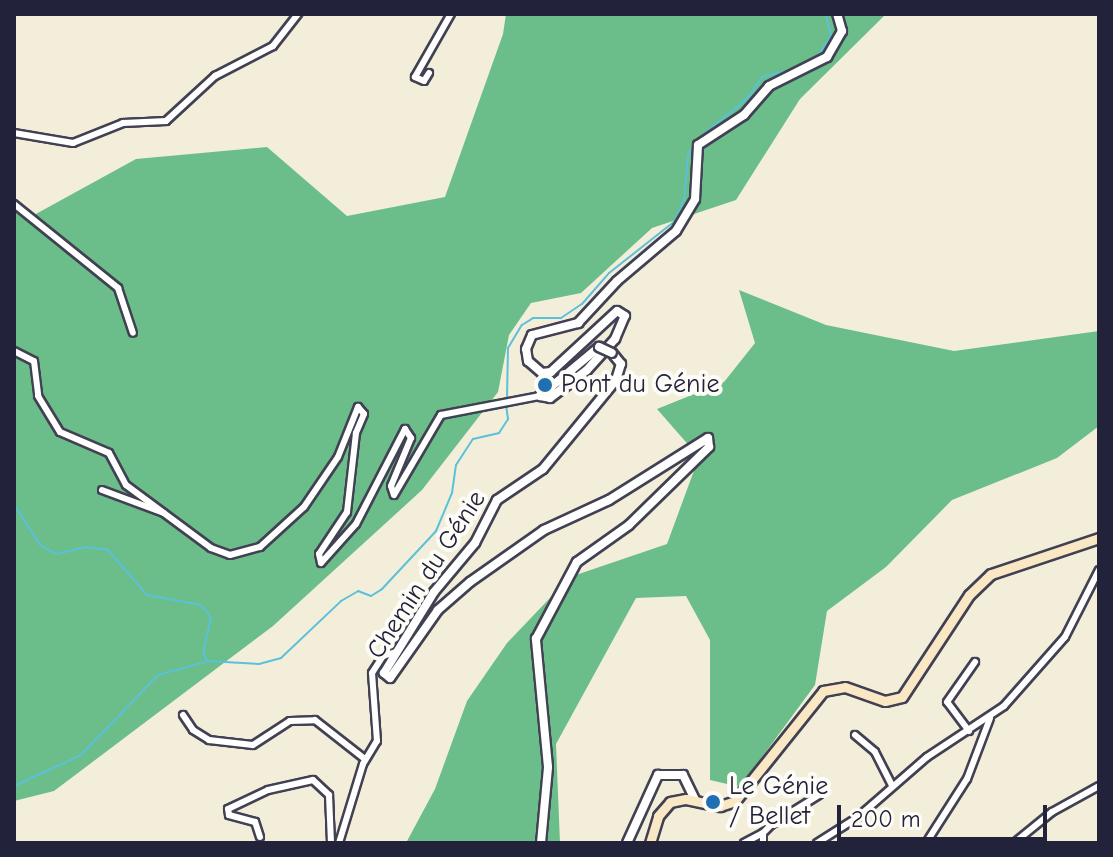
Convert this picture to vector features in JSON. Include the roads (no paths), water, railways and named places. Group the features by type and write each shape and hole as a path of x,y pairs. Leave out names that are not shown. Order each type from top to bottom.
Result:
{"main road":[{"path":"650,843 667,805 695,800 720,806 735,801 804,711 829,688 845,687 885,701 902,697 969,595 995,572 1099,538"}],"street":[{"path":"14,133 73,143 123,123 166,121 215,76 273,46 298,14"},
{"path":"429,73 424,81 415,77 451,14"},
{"path":"540,396 550,398 587,370 615,339 625,316 617,311 551,372 536,370 528,361 526,349 532,335 578,323 617,281 676,231 695,199 698,145 744,115 769,86 827,57 842,31 837,14"},
{"path":"14,204 118,288 133,333"},
{"name":"Chemin du Génie","path":"14,351 34,361 38,396 60,432 109,453 126,485 220,553 252,552 307,503 314,485 338,457 356,409 362,408 347,512 317,558 323,563 356,524 402,431 409,429 411,438 391,486 394,495 441,415 529,400 540,396 599,347 612,353 621,364 616,380 543,469 497,500 475,543 434,592 385,668 385,679 438,610 470,582 544,530 609,500 708,438 709,447 629,525 577,562 536,639 548,767 541,843"},
{"path":"102,490 164,513"},
{"path":"817,843 990,718 1065,637 1099,570"},
{"path":"339,843 365,759 377,741 372,673 383,656 396,652"},
{"path":"969,731 947,702 975,662"},
{"path":"183,715 193,730 209,740 253,745 290,721 315,720 365,759"},
{"path":"926,843 967,779 990,718"},
{"path":"855,735 875,752 892,786"},
{"path":"627,843 658,775 683,775 695,800"},
{"path":"260,837 255,822 229,815 228,809 268,790 313,780 329,795 331,843"},
{"path":"1014,843 1052,812 1099,786"},
{"path":"744,843 819,795"},
{"path":"763,833 763,843"}],"waterway":[{"path":"507,399 508,348 522,325 533,318 561,318 582,304 609,273 675,221 684,200 688,155 700,137 748,98 762,77 790,70 819,54 831,36 826,14"},
{"path":"14,504 40,545 56,554 86,547 108,550 147,595 201,605 211,618 203,652 207,661 259,664 281,658 341,601 358,591 371,596 382,589 436,531 452,493 456,465 473,439 499,433 508,419 506,405"},
{"path":"14,786 81,755 158,675 205,662"}],"place":[{"name":"Pont du Génie","path":"545,385"},
{"name":"Le Génie / Bellet","path":"713,802"}]}
